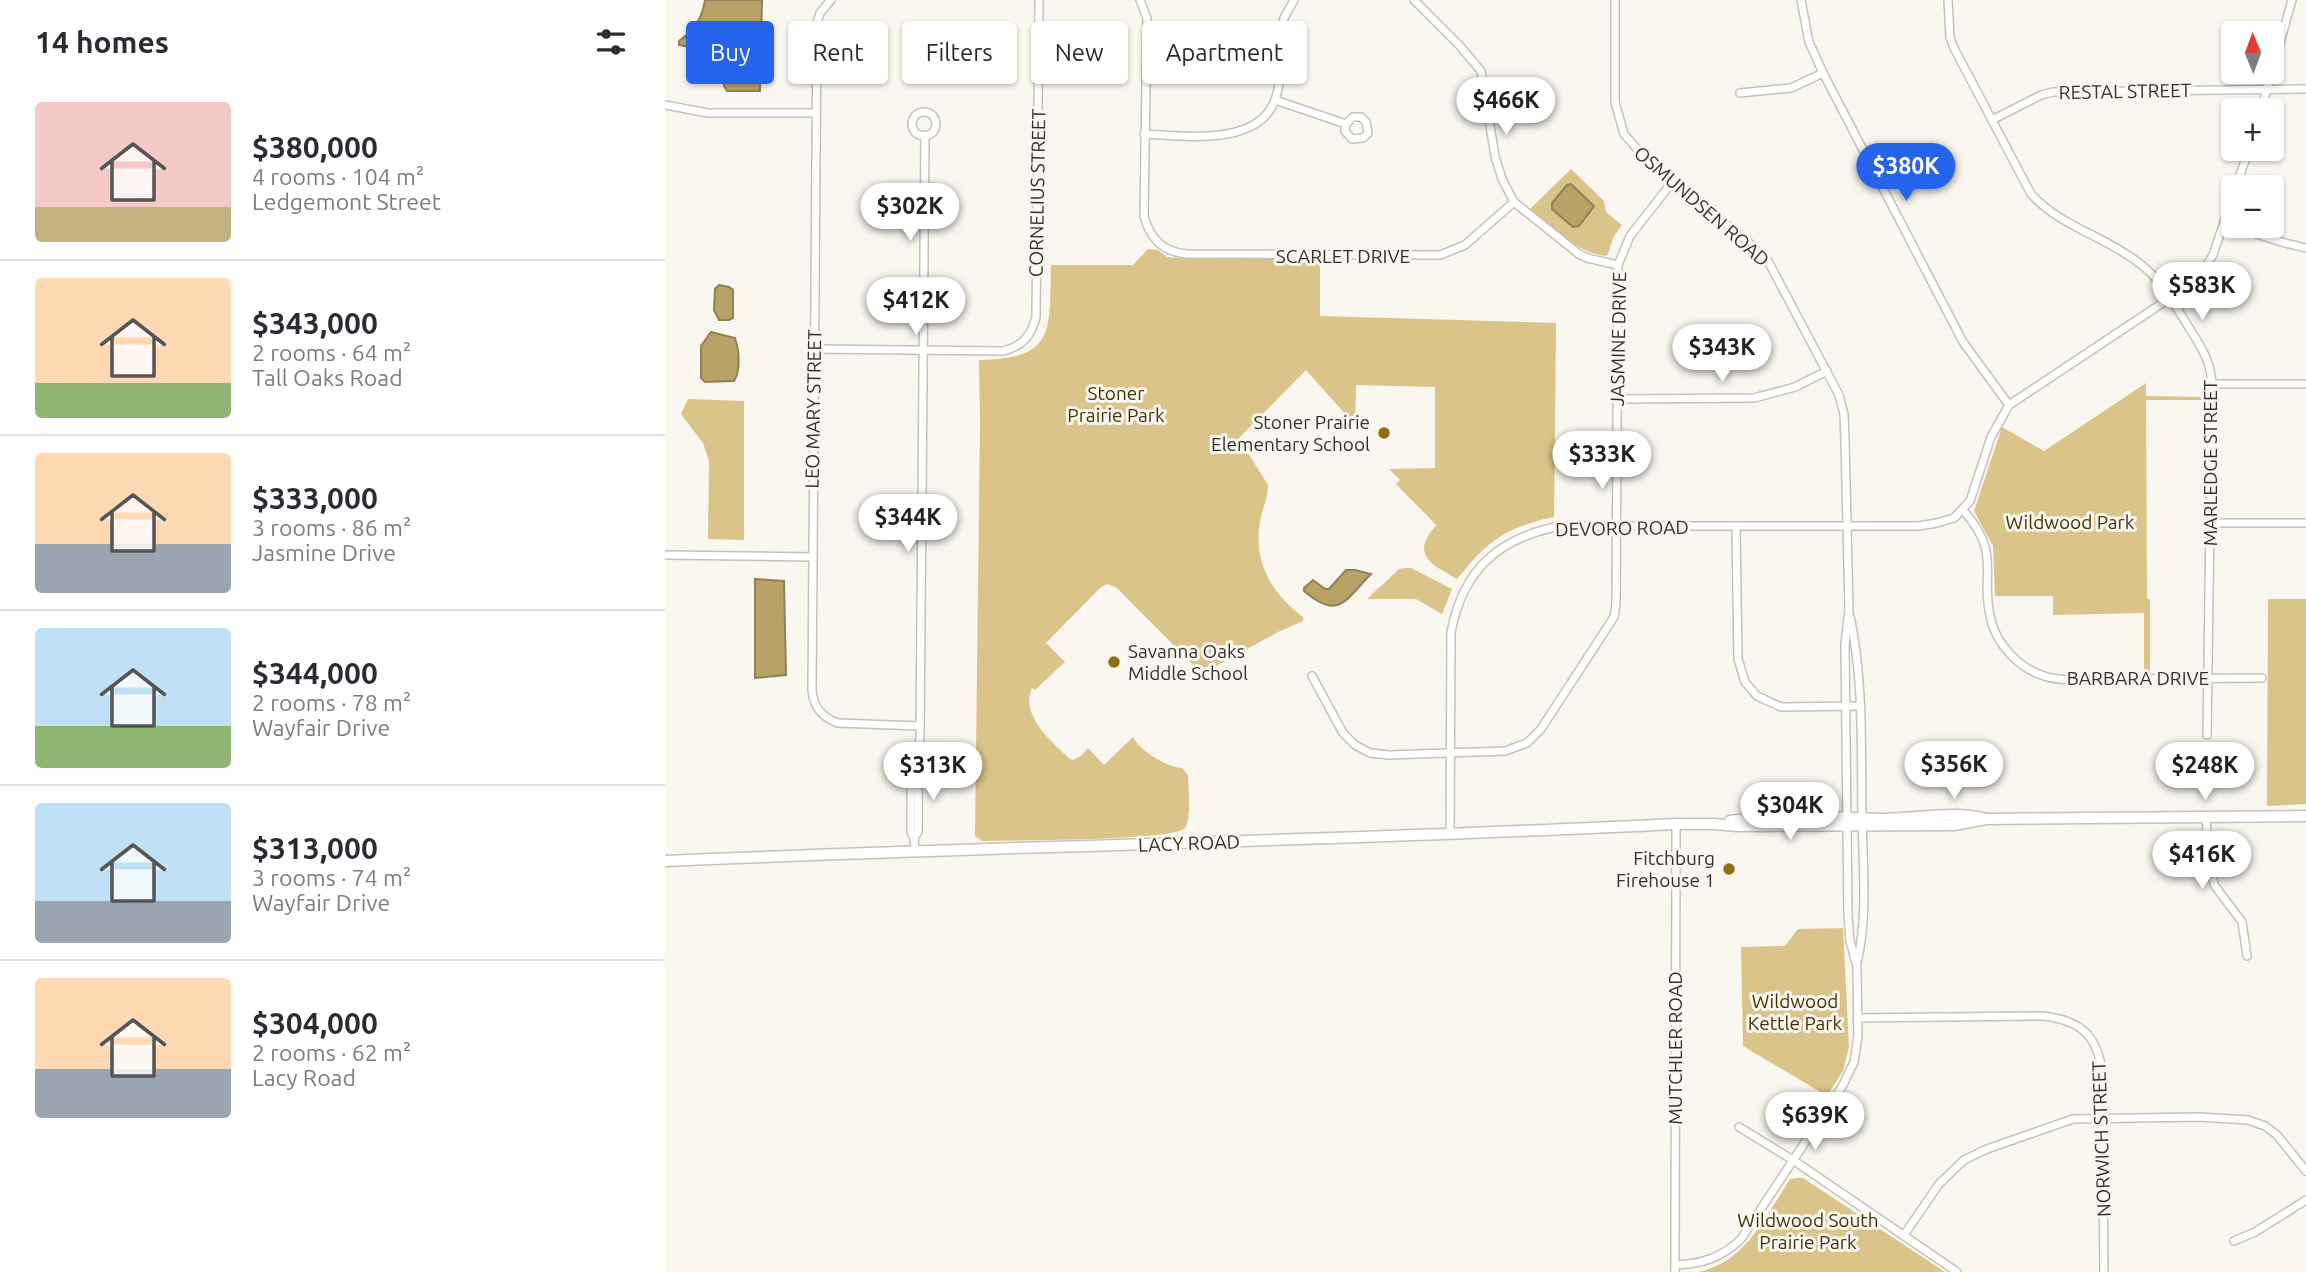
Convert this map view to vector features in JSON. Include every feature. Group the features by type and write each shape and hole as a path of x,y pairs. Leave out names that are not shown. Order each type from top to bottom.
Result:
{"street":[{"name":"CORNELIUS STREET","path":"923,351 1003,351 1016,348 1033,330 1036,317 1039,0"},
{"path":"1140,0 1147,18 1145,134 1233,134 1260,122 1275,100 1282,26 1294,0"},
{"path":"1415,0 1481,71 1495,156 1502,179 1514,202 1579,254 1618,265"},
{"name":"OSMUNDSEN ROAD","path":"1615,0 1613,78 1620,123 1633,146 1768,261 1828,370 1844,414 1849,609 1845,645 1848,894 1850,941 1857,967"},
{"path":"1801,0 1809,42 1823,73 1963,342 2009,405"},
{"name":"MARLEDGE STREET","path":"1948,0 1950,38 2018,172 2041,205 2070,225 2141,264 2170,298 2205,352 2212,372 2207,735"},
{"path":"2265,98 2292,0"},
{"name":"LEO MARY STREET","path":"829,1 817,23 812,691 818,710 826,719 838,723 920,726"},
{"path":"1740,93 1791,88 1823,73"},
{"name":"RESTAL STREET","path":"1993,120 2041,95 2053,92 2306,89"},
{"path":"1275,100 1346,124"},
{"path":"665,105 708,113 816,113"},
{"name":"SCARLET DRIVE","path":"1145,134 1144,216 1150,234 1166,250 1187,254 1440,255 1465,245 1514,202"},
{"path":"915,850 915,838 911,832 911,777 917,758 920,726 925,135"},
{"name":"JASMINE DRIVE","path":"1313,676 1343,733 1362,750 1370,753 1389,755 1505,751 1527,743 1541,729 1613,617 1616,605 1618,265 1630,236 1674,181"},
{"path":"1963,510 1974,491 1991,437 2009,405 2170,298 2202,272 2213,255 2221,232"},
{"path":"2269,238 2306,248"},
{"path":"814,349 923,351"},
{"path":"1618,399 1754,398 1795,387 1828,370"},
{"path":"2212,384 2306,383"},
{"name":"DEVORO ROAD","path":"1450,834 1451,632 1456,610 1468,581 1496,552 1527,534 1560,526 1736,527 1937,523 1954,518 1963,510"},
{"name":"BARBARA DRIVE","path":"1963,510 1979,530 1987,551 1989,607 1993,627 2003,646 2019,662 2034,671 2058,678 2262,678"},
{"path":"2210,523 2306,523"},
{"path":"1736,527 1738,659 1744,681 1757,696 1781,707 1861,706"},
{"path":"665,555 812,557"},
{"name":"OSMUNDSEN ROAD","path":"1675,1269 1711,1260 1741,1239 1851,1070 1856,1054 1857,967 1862,941 1863,894 1861,706 1857,648 1849,609"},
{"name":"LACY ROAD","path":"665,861 1675,824 1738,826 1862,822 1954,825 1986,819 2306,816"},
{"path":"2206,817 2209,869 2215,886 2242,922 2247,956"},
{"name":"MUTCHLER ROAD","path":"1675,824 1675,1269"},
{"path":"1848,894 1863,894"},
{"name":"NORWICH STREET","path":"1857,1018 2043,1016 2074,1023 2088,1034 2100,1056 2104,1272"},
{"path":"1904,1235 1939,1184 1963,1160 2073,1119 2199,1117 2248,1120 2265,1126 2277,1135 2306,1171"},
{"path":"1739,1127 1793,1160 1957,1272"},
{"path":"2234,1241 2255,1232 2306,1200"}],"green space":[{"path":"1571,169 1604,201 1606,212 1622,225 1614,236 1607,256 1576,245 1530,209"},
{"name":"Stoner Prairie Park","path":"1148,249 1158,250 1167,257 1181,258 1320,256 1320,316 1556,323 1554,517 1510,531 1488,545 1457,579 1448,574 1432,563 1424,552 1428,536 1436,525 1396,484 1400,480 1389,469 1435,468 1435,387 1356,385 1355,425 1306,370 1236,441 1250,456 1268,485 1260,522 1259,550 1262,564 1274,587 1303,617 1303,621 1201,673 1116,587 1107,584 1046,643 1065,662 1035,690 1032,688 1029,698 1030,708 1039,727 1070,759 1081,756 1088,748 1104,765 1133,737 1141,748 1154,757 1182,768 1188,775 1189,810 1185,828 1174,832 1123,838 982,841 975,836 979,360 1023,354 1036,347 1044,336 1048,323 1051,265 1133,265"},
{"name":"Wildwood Park","path":"2146,383 2146,396 2204,397 2204,400 2146,400 2150,673 2144,673 2144,613 2053,615 2053,596 1995,596 1993,546 1974,511 2002,427 2044,451"},
{"path":"688,399 744,401 744,540 708,539 709,461 703,443 681,414"},
{"path":"1411,568 1452,589 1442,614 1416,599 1367,599 1399,569"},
{"path":"2268,599 2306,599 2306,804 2267,806"},
{"name":"Wildwood Kettle Park","path":"1843,928 1849,1047 1843,1071 1827,1096 1743,1046 1741,947 1785,946 1798,929"},
{"name":"Wildwood South Prairie Park","path":"1803,1178 1945,1272 1698,1272 1729,1259 1741,1248 1763,1222 1790,1179"}],"shaded area":[{"path":"705,0 762,0 762,21 698,21"},
{"path":"686,35 686,46 679,45 679,41"},
{"path":"760,84 760,91 727,91 724,86"},
{"path":"1571,184 1594,206 1579,226 1573,227 1552,209 1552,203 1567,185"},
{"path":"719,285 733,290 733,318 729,320 719,320 714,310 715,289"},
{"path":"711,332 735,338 739,360 734,381 705,382 701,378 701,346"},
{"path":"1346,570 1371,574 1341,604 1326,605 1304,591 1313,580 1329,589"},
{"path":"755,579 784,581 786,675 755,678"}],"place":[{"name":"Stoner Prairie Elementary School","path":"1384,433"},
{"name":"Savanna Oaks Middle School","path":"1114,662"},
{"name":"Fitchburg Firehouse 1","path":"1729,869"}]}
